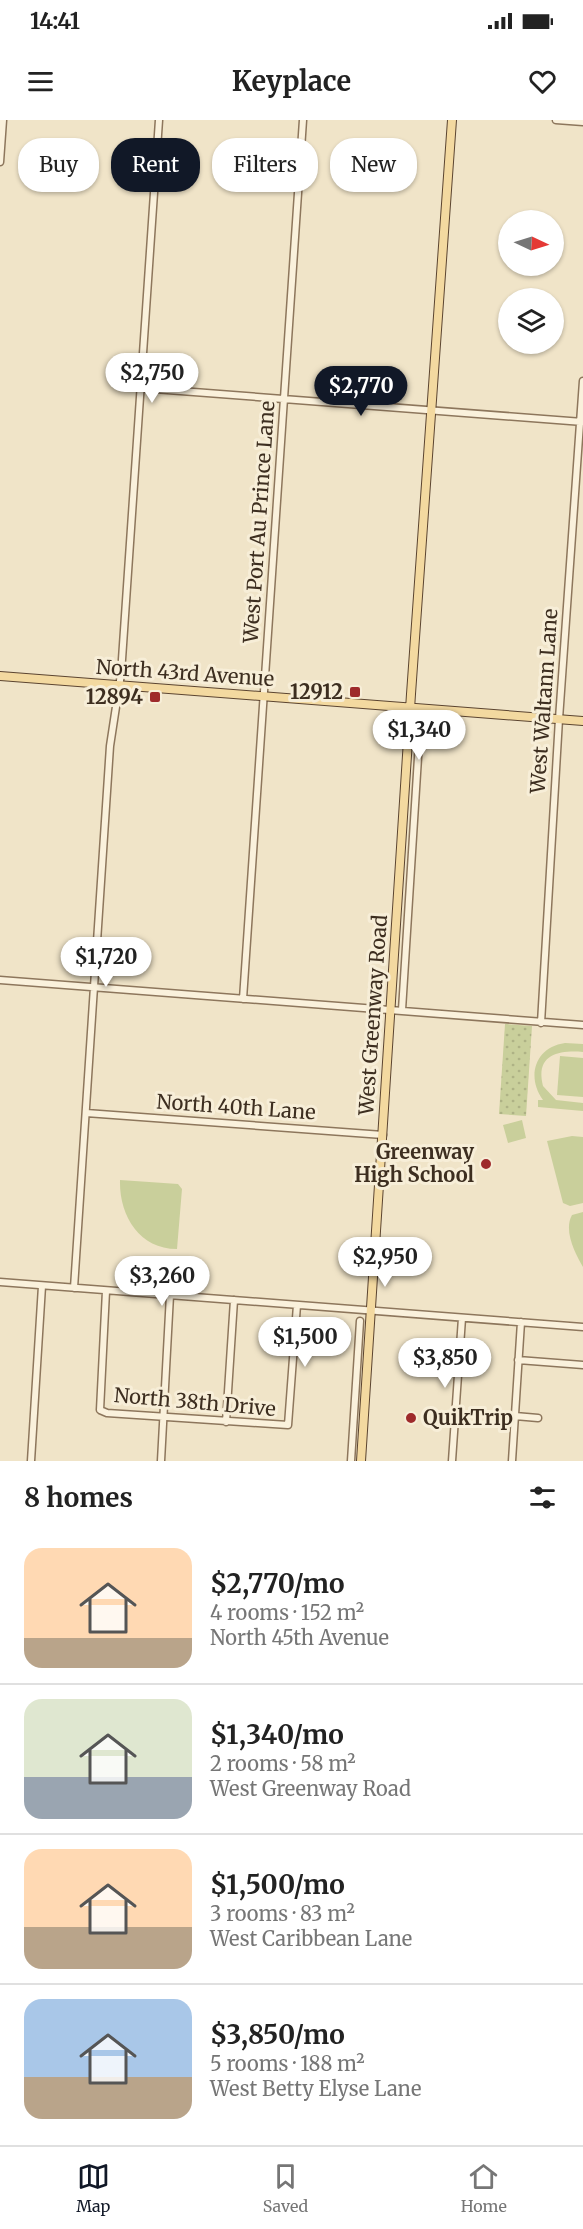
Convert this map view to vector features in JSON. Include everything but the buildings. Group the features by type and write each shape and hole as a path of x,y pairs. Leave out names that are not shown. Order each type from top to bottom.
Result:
{"main road":[{"name":"West Greenway Road","path":"361,1461 407,747 452,120"},
{"name":"North 43rd Avenue","path":"0,676 583,721"}],"street":[{"path":"0,162 3,120"},
{"path":"74,1288 110,746 119,684 159,120"},
{"name":"West Port Au Prince Lane","path":"243,999 303,120"},
{"path":"556,120 583,122"},
{"name":"West Waltann Lane","path":"541,1023 559,719 582,422 583,381"},
{"path":"141,388 582,422"},
{"name":"West Greenway Road","path":"402,1010 420,726"},
{"path":"407,747 419,747"},
{"path":"0,980 583,1025"},
{"name":"North 40th Lane","path":"86,1113 383,1135"},
{"path":"0,1282 583,1327"},
{"path":"31,1461 42,1286"},
{"name":"North 38th Drive","path":"106,1291 100,1410 107,1413 226,1422 288,1425 297,1305"},
{"path":"161,1461 170,1295"},
{"path":"226,1422 234,1300"},
{"path":"452,1461 462,1318"},
{"path":"351,1461 360,1321"},
{"path":"512,1461 521,1322"},
{"path":"518,1360 583,1365"},
{"path":"356,1392 365,1393"},
{"path":"515,1416 538,1418"}],"green space":[{"path":"505,1024 532,1026 526,1116 499,1114"},
{"path":"565,1043 583,1044 583,1052 565,1052 546,1061 542,1067 543,1086 556,1100 583,1103 583,1111 538,1107 538,1100 543,1100 535,1082 536,1064 547,1050"},
{"path":"560,1056 583,1058 583,1097 557,1095"},
{"path":"522,1120 526,1138 508,1143 503,1125"},
{"path":"572,1136 583,1137 583,1203 570,1206 563,1203 547,1141"},
{"path":"120,1180 178,1184 182,1189 177,1249 152,1243 134,1228 123,1206"},
{"path":"583,1212 583,1267 577,1256 569,1228 572,1215"}],"place":[{"name":"12912","path":"355,692"},
{"name":"12894","path":"155,697"},
{"name":"Greenway High School","path":"486,1164"},
{"name":"QuikTrip","path":"411,1418"}]}
